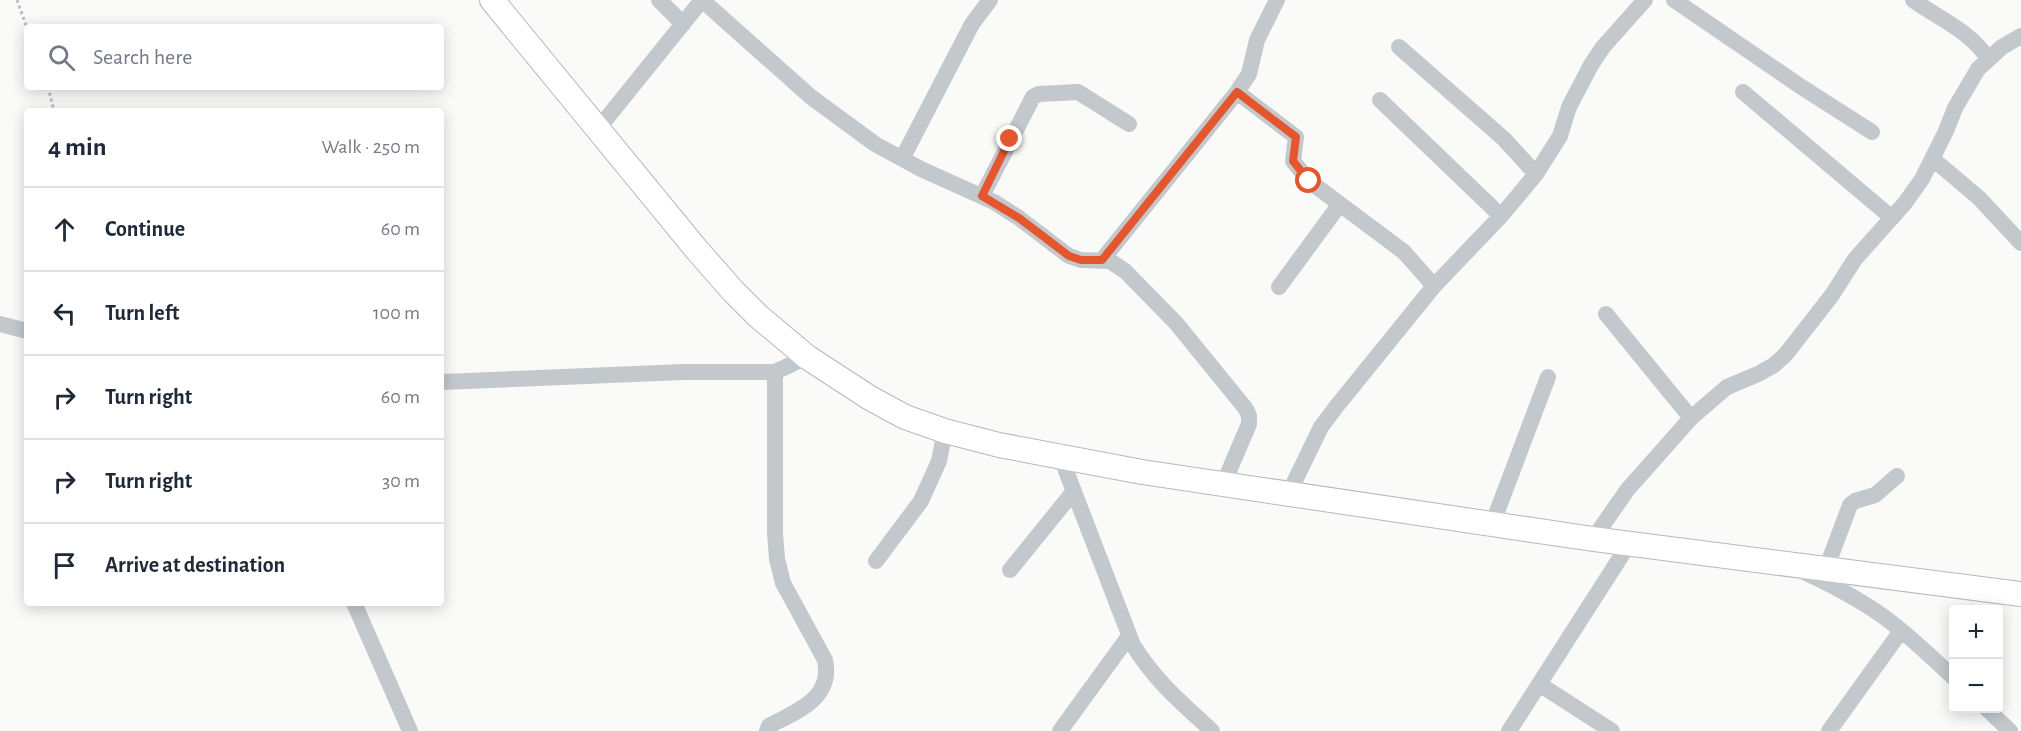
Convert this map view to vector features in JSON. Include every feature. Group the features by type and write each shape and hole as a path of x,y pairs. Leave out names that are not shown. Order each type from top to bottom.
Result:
{"highway":[{"path":"492,0 733,291 758,316 807,357 870,398 905,417 945,431 999,445 1061,458 1222,485 1593,540 2021,594"}],"street":[{"path":"659,0 683,24"},
{"path":"598,129 702,0 811,98 875,144 921,169 982,196 1019,218 1069,256 1081,260 1102,260 1117,265 1125,271 1176,323 1246,409 1249,424 1222,485"},
{"path":"903,159 972,24 990,0"},
{"path":"1102,260 1237,92 1249,74 1257,40 1277,0"},
{"path":"1288,495 1321,427 1434,286 1501,216 1536,174 1560,136 1569,107 1591,65 1603,47 1645,0"},
{"path":"1674,0 1872,132"},
{"path":"1913,0 1962,33 1982,50 1988,59"},
{"path":"1593,540 1628,489 1691,418 1727,387 1758,374 1774,365 1786,354 1832,295 1855,259 1892,218 1922,179 1933,159 1954,108 1978,69 2002,47 2021,36"},
{"path":"1399,47 1504,139 1536,174"},
{"path":"982,196 1028,102 1039,94 1078,92 1129,124"},
{"path":"1237,92 1296,137 1293,161 1309,181 1395,244 1434,286"},
{"path":"1743,92 1892,218"},
{"path":"1380,100 1501,216"},
{"path":"1933,159 1979,198 2021,243"},
{"path":"1279,288 1340,204"},
{"path":"1606,314 1691,418"},
{"path":"0,324 24,330"},
{"path":"444,382 683,372 775,372 807,357"},
{"path":"767,731 769,726 812,701 821,692 827,672 825,660 783,584 777,559 775,372"},
{"path":"1492,525 1548,377"},
{"path":"876,561 921,501 939,460 945,431"},
{"path":"1061,458 1129,636 1146,667 1212,731"},
{"path":"1826,569 1850,505 1855,501 1875,495 1897,476"},
{"path":"1010,570 1074,491"},
{"path":"1509,731 1629,544"},
{"path":"1787,564 1850,595 1901,631 1949,674"},
{"path":"355,606 410,731"},
{"path":"1829,731 1901,631"},
{"path":"1060,731 1129,636"},
{"path":"1539,684 1612,731"},
{"path":"1991,713 2010,731"}],"path":[{"path":"17,0 26,24"},
{"path":"49,90 53,108"}],"route":[{"path":"1010,139 982,196 1019,218 1069,256 1081,260 1102,260 1237,92 1296,137 1293,161 1309,181"}]}
